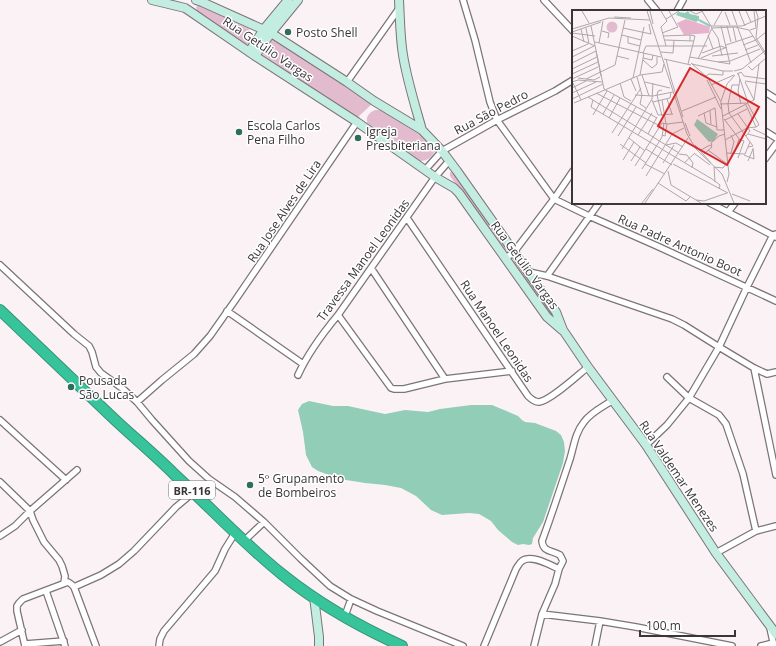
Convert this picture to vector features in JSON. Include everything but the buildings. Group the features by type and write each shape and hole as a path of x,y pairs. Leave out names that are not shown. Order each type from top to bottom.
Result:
{"highway":[{"name":"BR-116","path":"0,310 113,418 194,492 244,541 284,576 345,616 402,646"}],"main road":[{"name":"Rua Getúlio Vargas","path":"152,0 176,3 185,8 252,54 358,122 457,191 547,317 563,330"},
{"name":"Rua Getúlio Vargas","path":"196,0 268,31 374,101 422,130 442,151 514,252 556,312 563,330"},
{"path":"252,54 288,0"},
{"path":"268,31 298,0"},
{"path":"400,4 401,42 404,60 422,130"},
{"name":"Rua Valdemar Menezes","path":"563,330 588,367 646,445 716,553 776,634"},
{"path":"314,597 320,646"}],"street":[{"path":"463,0 475,40 490,102 497,120 554,199"},
{"path":"544,0 572,30"},
{"path":"648,0 656,10"},
{"path":"678,10 683,0"},
{"path":"347,82 400,4"},
{"name":"Rua São Pedro","path":"425,170 442,151 572,81"},
{"path":"766,93 776,99"},
{"name":"Rua Jose Alves de Lira","path":"138,402 194,354 210,336 358,122"},
{"path":"766,132 776,138"},
{"path":"766,158 776,144"},
{"name":"Travessa Manoel Leonidas","path":"298,375 303,364 321,336 338,315 435,177 449,161"},
{"path":"506,258 514,252 572,172"},
{"name":"Rua Padre Antonio Boot","path":"554,199 776,301"},
{"path":"548,276 597,204"},
{"path":"646,445 667,425 689,398 719,347 747,288 775,235 712,204"},
{"path":"728,212 734,204"},
{"name":"Rua Manoel Leonidas","path":"407,218 528,396 535,401 542,401 555,394 588,367"},
{"path":"0,265 74,334 89,346 98,370 138,402 152,420 190,461 209,479 235,497 264,522 330,586 351,599 377,611 463,646"},
{"path":"371,268 445,379"},
{"path":"528,272 548,276 672,319 754,368 767,374 776,372"},
{"path":"227,311 303,364"},
{"path":"338,315 391,388 394,389 404,389 445,379 512,371"},
{"path":"754,368 776,475"},
{"path":"667,376 689,398 719,415 726,424 743,474 756,530"},
{"path":"534,646 542,614 563,562 560,555 545,549 542,545 542,541 555,504 574,440 579,429 588,416 613,400"},
{"path":"0,420 66,480"},
{"path":"0,536 15,526 77,470"},
{"path":"0,482 30,511 44,542 62,566 65,576 64,583"},
{"path":"74,586 101,575 124,560 176,507 194,492"},
{"path":"244,541 264,522"},
{"path":"716,553 756,530 776,526"},
{"path":"159,646 161,636 164,631 215,571 235,532"},
{"path":"484,646 516,568 520,562 525,559 531,559 545,562 559,569"},
{"path":"46,591 64,643 25,645 17,612 17,606 19,603 26,598 69,582 74,586 96,646"},
{"path":"345,616 351,599"},
{"path":"542,614 643,628 732,646"},
{"path":"595,646 600,621"},
{"path":"762,646 774,644 770,626"},
{"path":"0,642 22,630"}],"shaded area":[{"path":"200,5 249,29 255,39 248,44 240,42 197,12 196,7"},
{"path":"274,37 372,104 357,118 262,54"},
{"path":"375,110 380,110 427,139 435,151 432,156 424,161 418,161 368,125 368,116"},
{"path":"450,172 455,174 507,247 506,250 503,251 501,249 450,176"},
{"path":"515,260 555,314 553,317 551,317 512,262"},
{"path":"309,401 333,406 348,406 385,414 405,410 428,412 471,405 492,405 518,416 525,422 535,423 556,431 561,435 564,442 565,451 563,463 543,522 533,538 532,544 518,545 512,542 498,530 491,521 479,514 469,513 442,515 431,510 416,496 401,488 340,479 318,471 312,467 306,455 298,410 302,404"}],"place":[{"name":"Posto Shell","path":"288,32"},
{"name":"Escola Carlos Pena Filho","path":"239,132"},
{"name":"Igreja Presbiteriana","path":"358,138"},
{"name":"Pousada São Lucas","path":"71,387"},
{"name":"5º Grupamento de Bombeiros","path":"250,485"}]}
